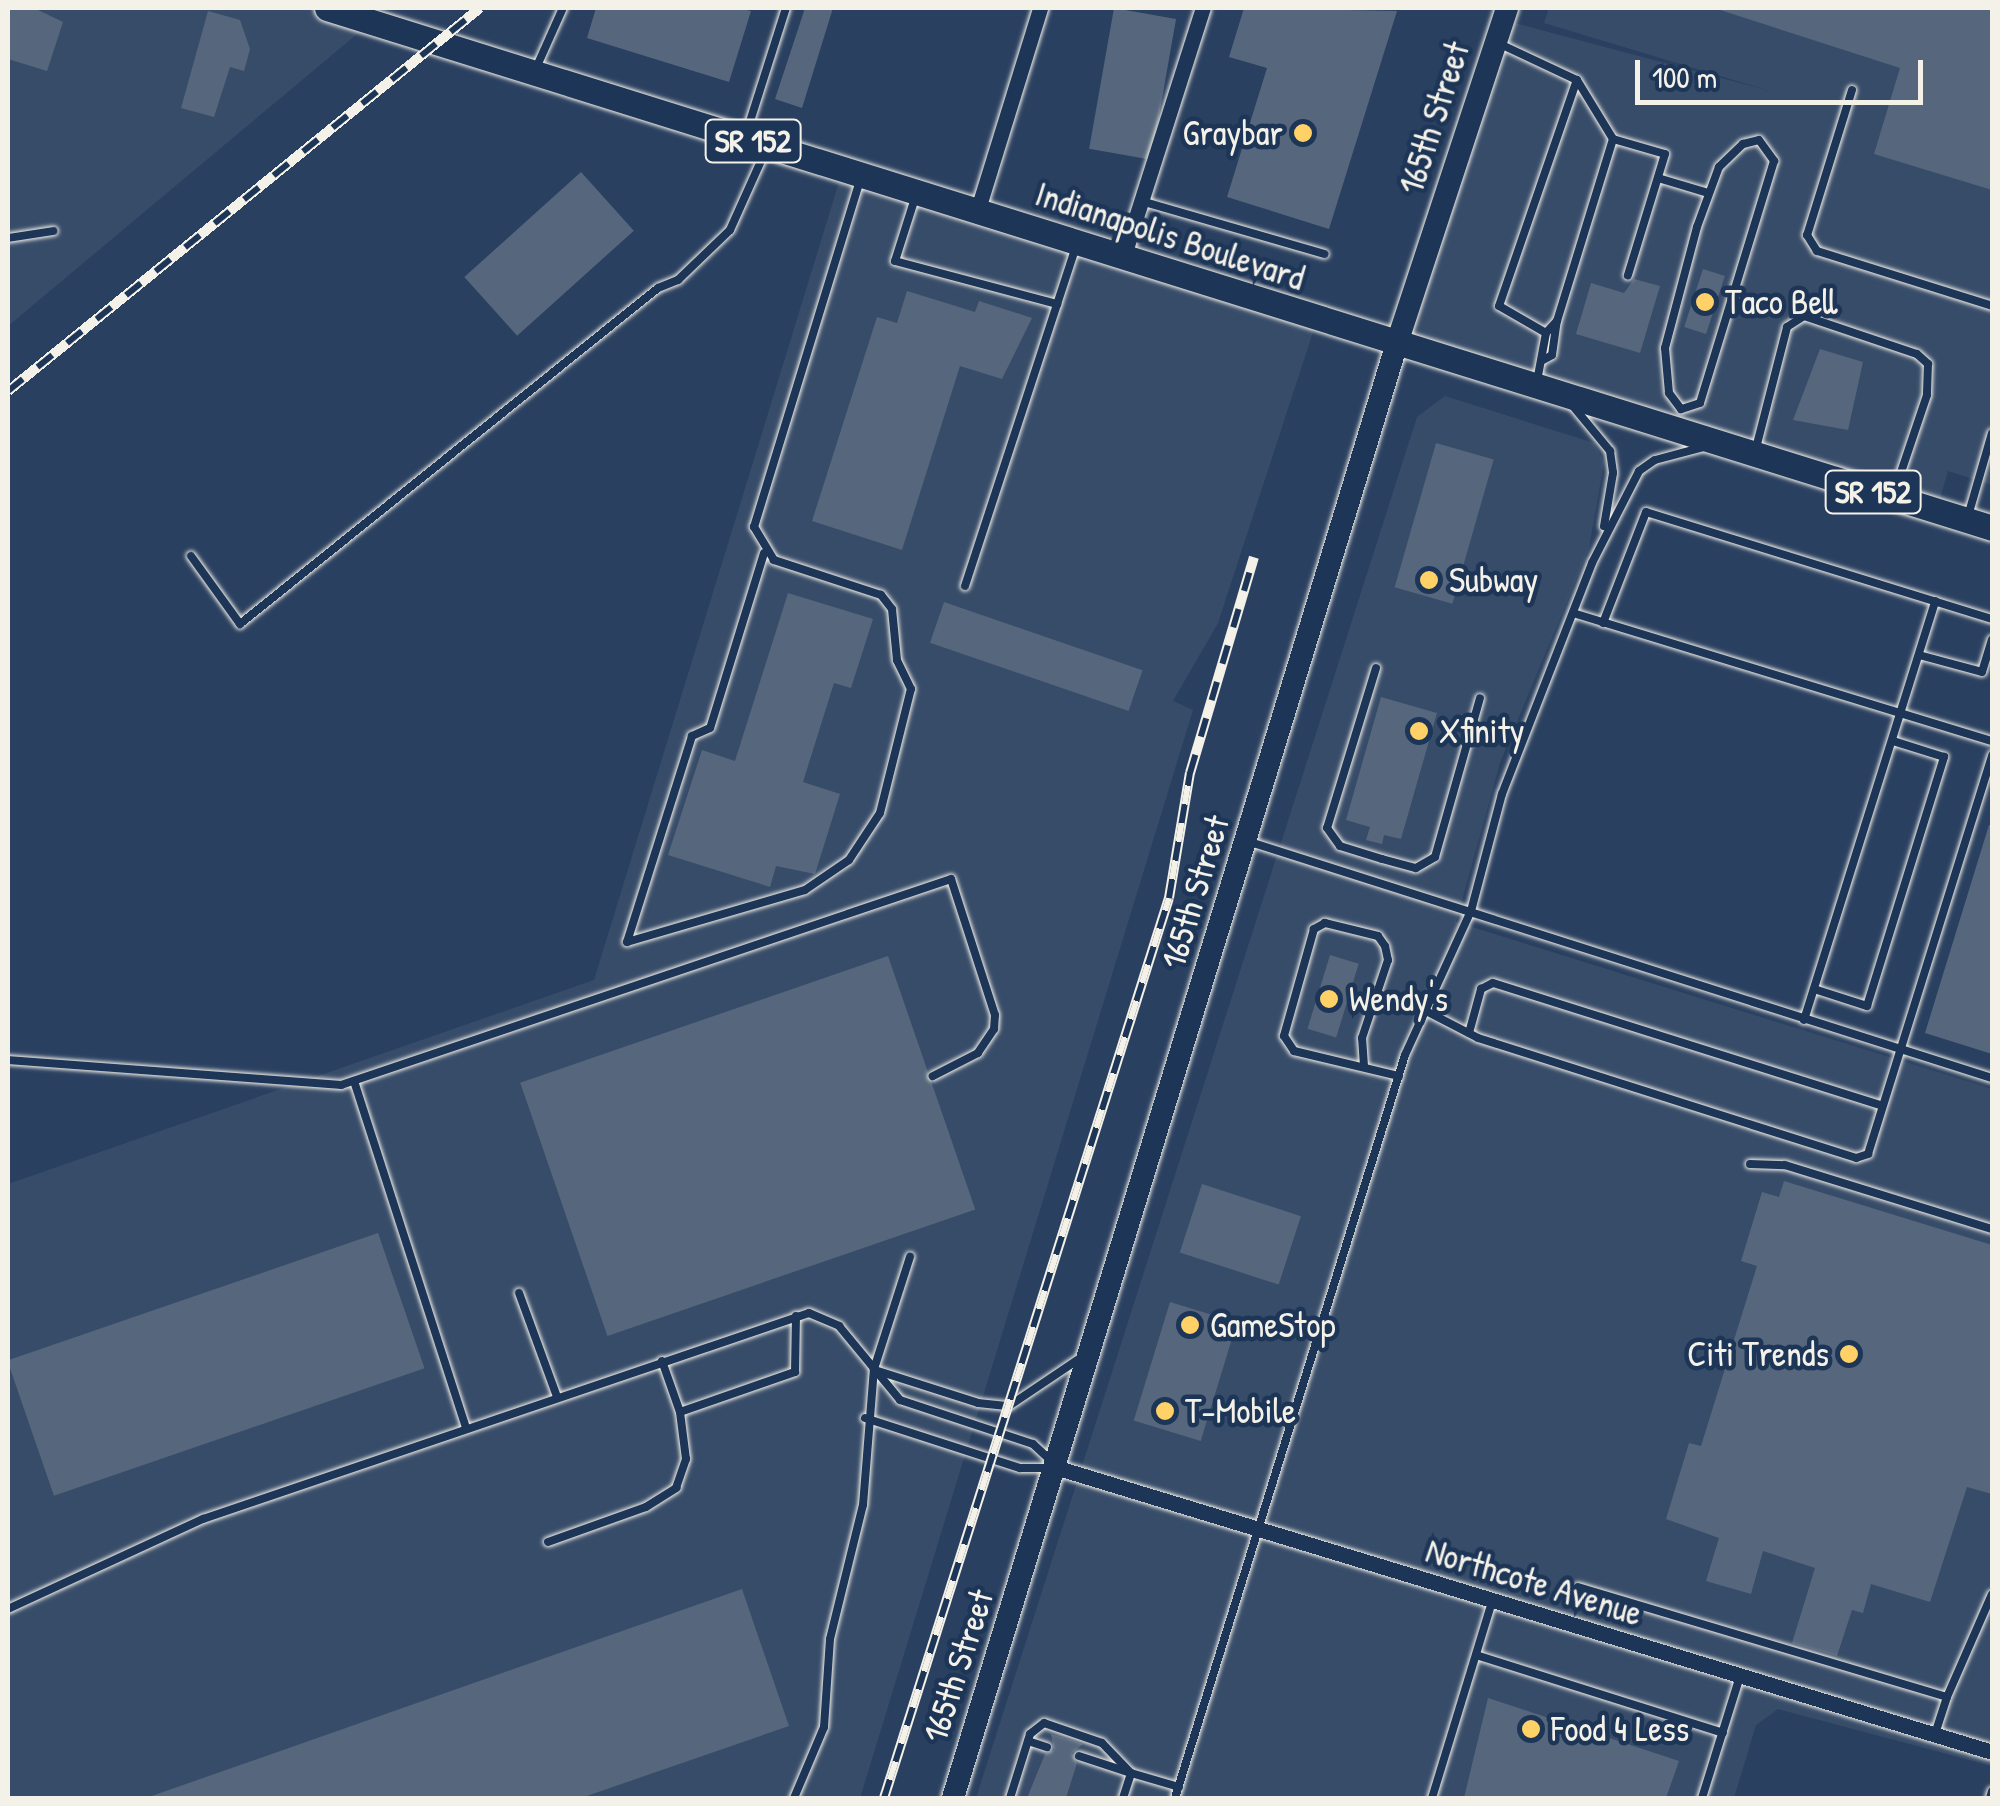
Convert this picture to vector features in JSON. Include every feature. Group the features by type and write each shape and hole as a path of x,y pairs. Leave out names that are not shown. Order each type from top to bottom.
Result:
{"main road":[{"name":"Indianapolis Boulevard","path":"327,8 1566,398 1678,419 1720,444 1992,528"},
{"name":"165th Street","path":"953,1798 1058,1468 1396,346 1507,8"}],"street":[{"path":"976,212 1040,8"},
{"path":"1123,258 1203,8"},
{"name":"Northcote Avenue","path":"1058,1468 1992,1752"}],"lane":[{"path":"535,73 552,20 563,8"},
{"path":"191,556 240,624 658,288 678,280 730,230 756,142 786,8"},
{"path":"1496,42 1577,80 1614,139 1666,154 1628,275"},
{"path":"1546,333 1499,306 1577,80"},
{"path":"1852,90 1807,235 1817,251 1992,306"},
{"path":"1542,360 1552,355 1556,321 1614,139"},
{"path":"1759,140 1774,161 1700,403 1678,419 1669,393 1672,377 1666,348 1708,193 1719,167 1743,144 1759,140"},
{"path":"764,553 888,600 898,660 912,689 880,813 849,860 805,890 628,942 692,736 710,728 764,553 755,517 861,175"},
{"path":"1658,178 1708,193"},
{"path":"916,193 895,261 1057,304"},
{"path":"1141,201 1325,254"},
{"path":"8,238 52,231"},
{"path":"965,586 1077,243"},
{"path":"1754,455 1787,326 1804,316 1917,354 1928,364 1927,395 1893,498"},
{"path":"1536,388 1546,333 1556,321"},
{"path":"1566,398 1610,451 1614,473 1600,544"},
{"path":"1967,520 1992,434"},
{"path":"1175,1798 1398,1076 1471,911 1502,794 1600,544 1639,472 1655,460 1720,444"},
{"path":"1603,622 1646,512 1992,619"},
{"path":"1804,1020 1934,601"},
{"path":"1573,614 1992,741"},
{"path":"1919,654 1982,672 1992,639"},
{"path":"1376,668 1364,696 1327,828 1340,846 1416,868 1435,857 1480,698"},
{"path":"1814,990 1868,1006 1944,757 1893,741"},
{"path":"1424,1010 1469,1033 1856,1158 1868,1154 1992,754"},
{"path":"1247,841 1992,1078"},
{"path":"8,1060 324,1087 354,1081 951,879 996,1015 978,1052 933,1076"},
{"path":"1364,1066 1362,1038 1388,960 1386,946 1378,936 1325,923 1314,929 1284,1036 1294,1051 1352,1069 1364,1066 1398,1076"},
{"path":"1469,1033 1481,990 1494,983 1882,1106"},
{"path":"354,1081 466,1428"},
{"path":"1750,1164 1784,1165 1992,1229"},
{"path":"794,1798 824,1727 830,1639 863,1506 865,1418 874,1370 910,1257"},
{"path":"519,1293 557,1397"},
{"path":"8,1608 66,1586 178,1528 796,1316 831,1319 900,1400 1033,1444 1058,1468"},
{"path":"680,1412 795,1372 796,1316"},
{"path":"874,1370 978,1403 1009,1406 1024,1402 1094,1348"},
{"path":"548,1542 646,1507 676,1488 686,1460 680,1412 662,1361"},
{"path":"865,1418 1020,1468 1058,1468"},
{"path":"1578,1587 1948,1698"},
{"path":"1935,1736 1992,1594"},
{"path":"1432,1798 1493,1600"},
{"path":"1476,1655 1723,1733"},
{"path":"1702,1798 1740,1676"},
{"path":"1010,1798 1028,1741 1044,1723 1062,1726 1102,1743 1131,1773"},
{"path":"1028,1741 1047,1747"},
{"path":"1079,1756 1178,1787"},
{"path":"1123,1798 1131,1773"},
{"path":"1990,1798 1992,1791"}],"shaded area":[{"path":"8,8 316,8 369,24 8,326"},
{"path":"1549,8 1992,8 1992,485 1948,471 1939,502 1408,341 1511,22 1770,91 1544,23"},
{"path":"840,179 1315,326 1218,623 1173,701 1193,710 860,1798 8,1798 8,1184 594,980"},
{"path":"1445,396 1594,443 1604,462 1589,548 1500,763 1456,922 1992,1089 1992,1766 1778,1709 1756,1725 1734,1798 976,1798 1417,417"}],"building":[{"path":"8,8 34,8 63,22 47,71 8,59"},
{"path":"596,8 751,11 729,82 587,38"},
{"path":"805,8 833,8 802,108 775,99"},
{"path":"1114,8 1176,19 1151,160 1089,149"},
{"name":"Graybar","path":"1244,8 1397,11 1329,229 1227,197 1267,68 1229,57"},
{"path":"1714,8 1992,8 1992,190 1874,154 1900,68"},
{"path":"208,11 240,20 250,49 244,71 230,67 214,117 181,108"},
{"path":"581,172 634,231 517,336 464,277"},
{"name":"Taco Bell","path":"1703,269 1725,276 1706,334 1684,327"},
{"path":"1634,279 1660,286 1640,353 1576,334 1591,283 1624,293"},
{"path":"907,291 975,312 979,301 1032,318 1002,379 960,366 902,550 812,521 877,317 897,323"},
{"path":"1820,349 1863,362 1848,430 1793,420"},
{"path":"1436,443 1494,460 1452,604 1395,587"},
{"path":"788,593 873,619 851,688 834,683 803,782 840,794 815,874 776,866 770,887 668,855 702,750 735,761"},
{"path":"944,602 1143,670 1129,711 930,643"},
{"path":"1381,697 1437,713 1401,839 1384,835 1382,844 1366,840 1370,827 1346,820"},
{"path":"1992,825 1992,1054 1925,1033"},
{"name":"Wendy's","path":"1330,955 1359,964 1336,1037 1307,1029"},
{"path":"888,956 975,1209 607,1336 520,1083"},
{"path":"1784,1181 1992,1245 1992,1494 1967,1487 1930,1602 1871,1584 1863,1613 1852,1610 1837,1656 1792,1643 1815,1568 1763,1551 1751,1594 1706,1581 1719,1538 1666,1519 1689,1443 1701,1446 1757,1266 1741,1261 1762,1192 1779,1197"},
{"path":"1202,1184 1301,1216 1279,1285 1180,1252"},
{"path":"378,1233 425,1368 54,1496 8,1360"},
{"path":"1170,1302 1237,1322 1201,1441 1134,1421"},
{"path":"742,1589 789,1726 581,1798 146,1798"},
{"name":"Food 4 Less","path":"1488,1698 1679,1761 1666,1798 1464,1798"},
{"path":"1051,1734 1083,1744 1072,1753 1077,1763 1066,1798 1027,1798 1045,1754 1054,1750"}],"railway":[{"path":"8,391 480,8"},
{"path":"884,1798 1169,898 1190,773 1254,557"}],"place":[{"name":"Graybar","path":"1303,133"},
{"name":"Taco Bell","path":"1705,302"},
{"name":"Subway","path":"1429,580"},
{"name":"Xfinity","path":"1419,731"},
{"name":"Wendy's","path":"1329,999"},
{"name":"GameStop","path":"1190,1325"},
{"name":"Citi Trends","path":"1849,1354"},
{"name":"T-Mobile","path":"1165,1411"},
{"name":"Food 4 Less","path":"1531,1729"}]}
